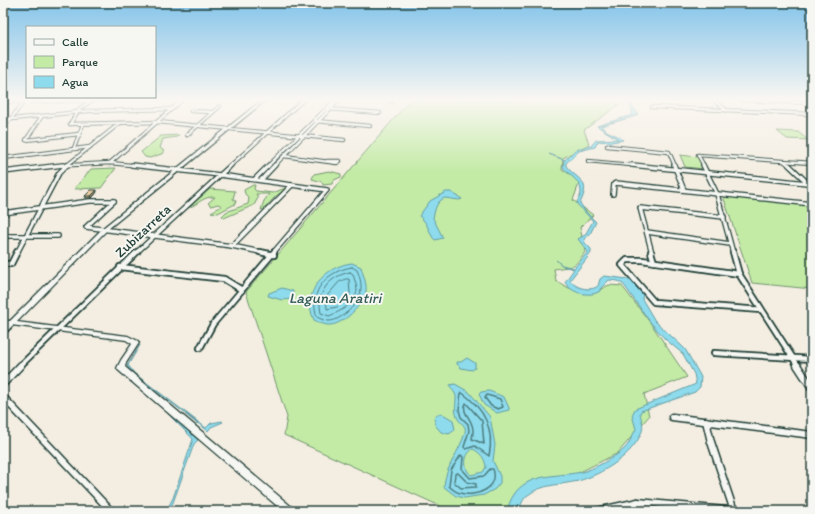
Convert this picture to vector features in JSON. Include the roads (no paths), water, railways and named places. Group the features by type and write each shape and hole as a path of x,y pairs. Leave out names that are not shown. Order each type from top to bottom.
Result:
{"street":[{"path":"37,124 26,140 79,134"},
{"path":"70,124 83,124 74,148"},
{"path":"3,264 12,264 59,173 90,146 120,124"},
{"path":"110,163 156,124"},
{"path":"184,124 344,140"},
{"path":"3,332 106,228 235,124"},
{"name":"Zubizarreta","path":"3,384 56,328 277,124"},
{"path":"255,179 310,124"},
{"path":"261,180 316,124"},
{"path":"344,124 370,126"},
{"path":"187,135 197,125"},
{"path":"3,158 90,146"},
{"path":"607,146 669,152 684,190"},
{"path":"812,163 698,155 717,194 739,274 760,310 812,388"},
{"path":"284,156 327,161"},
{"path":"588,161 807,182"},
{"path":"785,161 812,187"},
{"path":"3,172 67,165 110,163 255,179 326,189 328,191 213,324 200,348"},
{"path":"613,194 614,184 616,183 812,204"},
{"path":"232,246 292,184"},
{"path":"3,213 90,201 114,201 86,227 106,228 232,246 274,255"},
{"path":"654,262 640,208 642,207 724,217"},
{"path":"647,232 730,244"},
{"path":"3,236 58,236"},
{"path":"739,274 654,262 626,260 622,265 654,302 760,310"},
{"path":"120,268 224,279 242,290"},
{"path":"3,322 128,338 136,343 123,362 121,368 290,511"},
{"path":"714,353 812,359"},
{"path":"3,397 111,511"},
{"path":"672,417 812,435"},
{"path":"597,511 628,502 638,502 735,511 711,442 706,421"},
{"path":"638,502 640,511"}],"water":[{"path":"608,124 601,126 623,140 611,142 598,141 595,147 579,151 566,163 566,166 584,185 585,190 580,203 585,211 596,222 590,234 584,239 585,243 591,249 591,253 570,280 575,285 587,289 598,286 600,279 604,276 628,279 635,282 643,293 642,299 655,321 685,349 701,377 700,387 695,392 641,411 640,413 643,429 638,440 616,463 587,478 552,485 533,491 526,496 519,511 507,511 512,498 519,489 527,483 547,476 586,471 615,456 627,446 636,429 632,415 635,409 696,384 694,374 683,354 665,339 650,322 624,285 618,281 609,280 600,289 600,291 596,293 586,294 576,292 565,282 574,269 563,266 556,260 562,265 574,268 588,252 578,239 585,235 593,221 577,204 581,194 579,184 563,167 564,160 549,154 565,160 575,150 591,146 596,140 618,139 597,126"},
{"path":"446,192 451,192 462,199 445,198 438,204 433,218 443,238 435,240 425,222 419,216 430,201"},
{"name":"Laguna Aratiri","path":"352,263 361,267 366,288 364,296 357,308 346,318 334,324 328,325 314,320 311,310 311,300 313,290 318,282 333,269"},
{"path":"282,288 293,291 293,299 282,300 268,296 269,293"},
{"path":"140,345 128,365 134,373 206,428 211,423 223,422 211,427 208,431 134,374 127,366"},
{"path":"467,358 475,363 475,368 472,370 461,368 457,364 457,362 461,362"},
{"path":"455,384 469,392 490,417 495,445 493,461 500,476 500,483 495,489 484,495 464,498 456,496 444,487 447,472 465,432 464,426 456,414 456,397 450,385","holes":["473,449 482,456 486,467 483,472 471,475 467,469 466,458"]},
{"path":"489,391 504,397 509,410 497,413 484,405 479,394 481,392"},
{"path":"166,412 198,440 194,444 170,511 166,511 173,498 193,439"},
{"path":"441,413 453,420 455,430 449,434 441,432 435,425 434,417"}],"waterway":[{"path":"186,414 197,423"}]}
